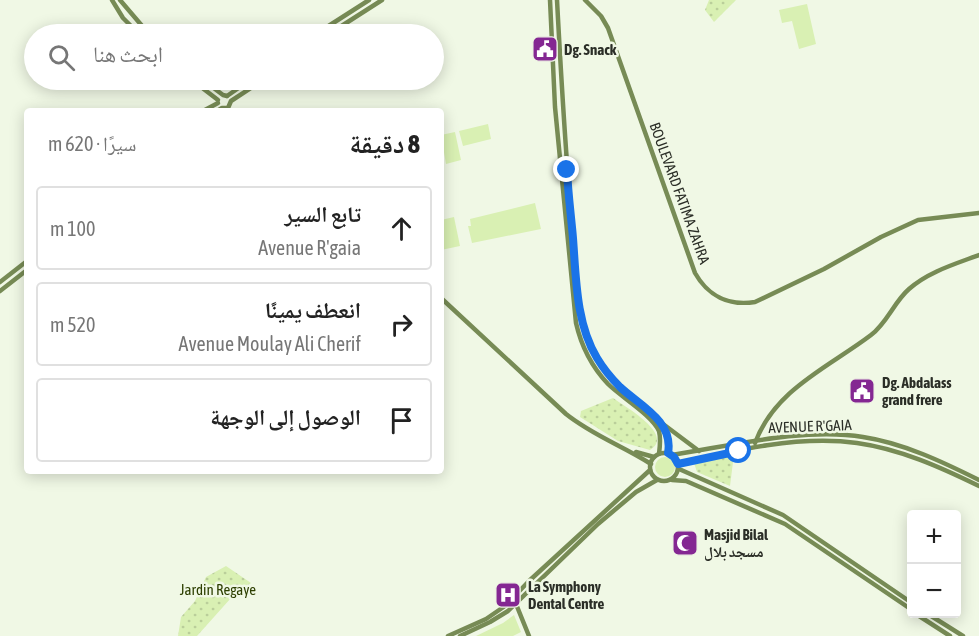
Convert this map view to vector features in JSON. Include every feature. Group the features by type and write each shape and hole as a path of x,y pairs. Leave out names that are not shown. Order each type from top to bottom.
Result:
{"main road":[{"path":"112,0 129,24"},
{"path":"120,0 140,24"},
{"path":"332,24 369,0"},
{"path":"345,24 382,0"},
{"path":"448,636 486,619 505,606 650,467 656,456 660,440 657,428 596,369 582,343 576,322 555,107 550,0"},
{"path":"557,0 575,269 587,338 597,359 612,378 661,422 699,451"},
{"name":"BOULEVARD FATIMA ZAHRA","path":"585,0 601,16 608,28 695,273 700,283 720,299 742,304 755,302 918,220 979,213"},
{"path":"204,90 223,105"},
{"path":"217,90 225,95"},
{"path":"223,105 225,95 233,90"},
{"path":"223,105 247,90"},
{"path":"223,105 225,95"},
{"path":"753,448 773,413 790,392 874,333 908,290 939,271 979,255"},
{"path":"0,282 24,263"},
{"path":"0,291 24,272"},
{"path":"444,301 566,414 585,429 630,451 650,467 657,480"},
{"path":"661,422 670,454 678,466 783,515 907,600"},
{"name":"AVENUE R'GAIA","path":"670,454 755,441 817,435 863,436 917,453 979,480"},
{"name":"AVENUE R'GAIA","path":"678,466 753,448 825,441 858,444 906,455 979,486"},
{"path":"630,451 656,456 670,454"},
{"path":"672,480 678,466"},
{"path":"460,636 490,622 516,604 548,570 598,524 636,492 657,480 686,481 785,524 907,607"},
{"path":"516,604 529,636"},
{"path":"922,618 950,636"},
{"path":"934,618 963,636"}],"green space":[{"path":"709,0 736,0 714,22 705,10"},
{"path":"807,4 816,44 799,49 792,21 782,23 779,10"},
{"path":"488,124 491,139 463,146 459,131"},
{"path":"455,132 461,160 446,164 444,134"},
{"path":"535,203 541,229 472,243 468,226 471,226 470,219"},
{"path":"454,217 460,246 444,249 444,219"},
{"path":"613,398 653,429 657,437 656,444 650,450 618,441 580,417 581,411"},
{"path":"734,454 730,486 697,472 694,463"},
{"path":"665,457 672,460 675,467 672,474 665,477 658,474 655,467 658,460"},
{"name":"Jardin Regaye","path":"226,566 251,583 231,598 197,636 178,636 181,617 195,601 206,577"},
{"path":"514,615 521,632 513,636 476,636 503,623"}],"place":[{"name":"Dg. Snack","path":"545,49"},
{"name":"Dg. Abdalass grand frere","path":"862,391"},
{"name":"Masjid Bilal مسجد بلال","path":"685,543"},
{"name":"La Symphony Dental Centre","path":"508,595"}],"route":[{"path":"567,170 575,269 582,317 587,338 597,359 621,387 661,422 667,437 668,453 678,464 739,451"}]}
